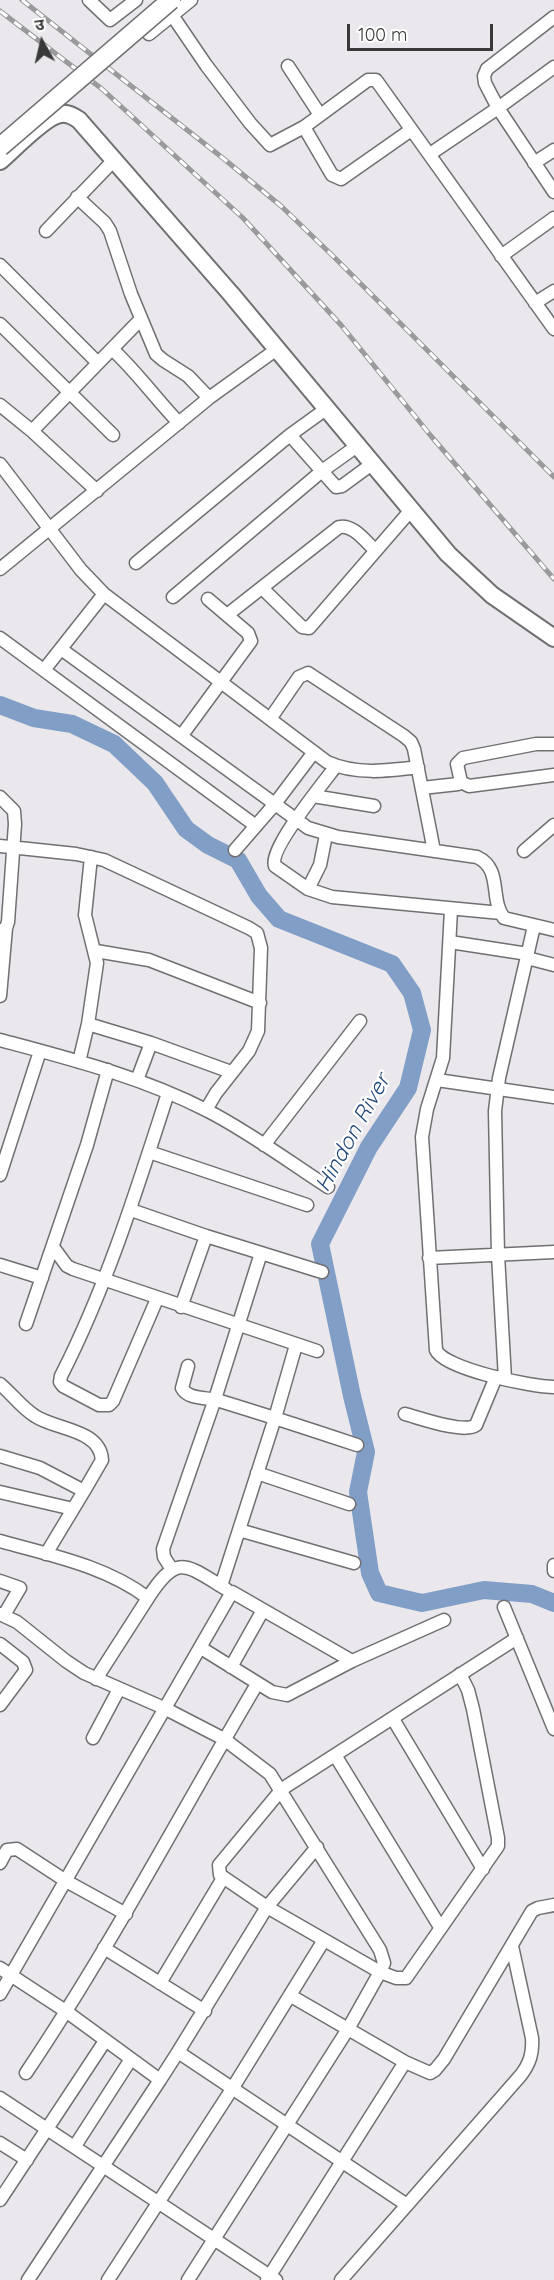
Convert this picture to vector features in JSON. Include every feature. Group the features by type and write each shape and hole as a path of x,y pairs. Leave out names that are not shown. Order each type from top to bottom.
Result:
{"highway":[{"path":"0,147 171,7"}],"main road":[{"path":"0,161 42,125 59,114 70,115 79,120 277,350 448,554 492,595 554,639"}],"street":[{"path":"89,0 110,20 136,0"},
{"path":"149,34 171,7 191,0"},
{"path":"171,7 206,65 266,143 270,145 303,127 368,80 373,79 380,84 554,329"},
{"path":"554,17 487,69 484,76 485,83 498,108 554,192"},
{"path":"288,66 320,115"},
{"path":"429,154 554,67"},
{"path":"303,127 332,175 341,179 411,130"},
{"path":"534,164 554,150"},
{"path":"46,231 114,160"},
{"path":"77,197 105,223 110,231 141,319 159,357 188,376 209,398"},
{"path":"501,255 554,218"},
{"path":"0,265 98,363"},
{"path":"535,303 554,291"},
{"path":"32,431 141,319"},
{"path":"0,324 113,435"},
{"path":"112,349 134,369 154,397 179,423"},
{"path":"0,569 209,398 277,350"},
{"path":"0,405 97,491"},
{"path":"136,562 290,435 326,409"},
{"path":"290,435 333,485 339,488 372,464"},
{"path":"173,597 322,471 357,446"},
{"path":"0,464 81,570 104,594 314,752 336,766 370,772 418,767"},
{"path":"0,488 11,479"},
{"path":"262,588 302,627 309,628 411,510"},
{"path":"227,615 339,527 345,525 375,550"},
{"path":"44,670 104,594"},
{"path":"182,735 251,641 248,633 208,599"},
{"path":"0,638 256,825"},
{"path":"61,649 308,828 326,835 477,856 491,868 501,913 510,921 554,930"},
{"path":"270,719 299,677 308,673 404,736 411,742 414,749 434,851"},
{"path":"461,782 458,764 463,758 536,744 554,744"},
{"path":"235,850 274,805 314,752"},
{"path":"336,766 295,820 276,852 273,862 275,866 308,888 345,899 501,913"},
{"path":"461,782 469,786 554,775"},
{"path":"422,788 454,786 461,782"},
{"path":"313,796 374,806"},
{"path":"0,797 14,811 15,848 3,930 0,996"},
{"path":"524,851 554,825"},
{"path":"308,888 320,865 326,835"},
{"path":"0,846 91,857 118,866 256,933 261,948 259,1022 255,1041 206,1110"},
{"path":"79,1062 96,975 96,951 85,915 91,857"},
{"path":"451,910 446,1041 422,1137 429,1258 438,1355 443,1359 526,1385 554,1386"},
{"path":"405,1414 462,1428 472,1428 476,1425 501,1378 494,1132 497,1089 534,926"},
{"path":"450,942 527,956 554,965"},
{"path":"96,951 149,960 260,1003"},
{"path":"264,1145 360,1021"},
{"path":"87,1024 151,1043 231,1072"},
{"path":"0,1040 108,1070 206,1110 328,1187"},
{"path":"137,1080 151,1043"},
{"path":"1,1168 39,1051"},
{"path":"26,1324 53,1247 108,1070"},
{"path":"437,1080 554,1096"},
{"path":"157,1299 113,1401 109,1405 99,1405 60,1382 131,1210 168,1093"},
{"path":"149,1152 307,1205"},
{"path":"131,1210 322,1272"},
{"path":"181,1307 206,1236"},
{"path":"53,1247 67,1266 103,1281 317,1352"},
{"path":"429,1258 554,1252"},
{"path":"171,1568 164,1557 163,1549 215,1400 261,1253"},
{"path":"0,1265 42,1278"},
{"path":"0,1994 164,1708 201,1648 227,1589 239,1530 296,1345"},
{"path":"188,1366 182,1388 184,1393 215,1400 357,1444"},
{"path":"0,1384 37,1418 85,1436 99,1446 102,1460 46,1554"},
{"path":"0,1456 40,1468 84,1491"},
{"path":"258,1473 349,1504"},
{"path":"0,1492 73,1509"},
{"path":"239,1530 354,1563"},
{"path":"0,1541 100,1572 135,1588 148,1598"},
{"path":"554,1565 554,1571"},
{"path":"96,1679 162,1576 171,1568 182,1567 195,1570 352,1661"},
{"path":"0,1581 20,1588 1,1614 17,1622 66,1661 96,1679 164,1708 224,1739 270,1774 282,1789 381,1950 384,1963 348,2029 188,2280"},
{"path":"504,1607 554,1729"},
{"path":"231,1667 263,1610"},
{"path":"201,1648 257,1684 272,1692 287,1695 352,1661 444,1620"},
{"path":"460,1674 471,1697 498,1846 406,1978 396,1978 380,1972 267,1907 223,1878 218,1872 219,1865 282,1789 393,1719 460,1674 517,1638"},
{"path":"0,1644 22,1662 26,1670 0,1705"},
{"path":"26,2073 67,2012 126,1914 257,1684"},
{"path":"93,1738 119,1689"},
{"path":"393,1719 483,1869"},
{"path":"335,1755 440,1927"},
{"path":"28,2280 205,2011 267,1907 317,1847"},
{"path":"0,1863 7,1850 14,1848 66,1881 126,1914"},
{"path":"160,1983 223,1878"},
{"path":"291,1996 405,2062 430,2073 439,2066 532,1911 554,1905"},
{"path":"108,2280 232,2089 324,1940"},
{"path":"341,2280 528,2064 532,2052 532,2038 512,1946"},
{"path":"104,1948 205,2011"},
{"path":"0,1968 67,2012 160,2080"},
{"path":"0,2200 105,2041"},
{"path":"178,2052 407,2205"},
{"path":"75,2146 130,2059"},
{"path":"0,2097 215,2238 271,2278 405,2062"},
{"path":"0,2143 27,2160"}],"waterway":[{"name":"Hindon River","path":"0,705 34,718 72,724 114,744 155,783 186,829 208,845 238,860 259,896 279,919 392,964 412,993 422,1030 408,1088 369,1147 320,1244 366,1452 358,1492 370,1573 379,1593 422,1603 484,1590 532,1594 554,1603"}],"railway":[{"path":"22,0 281,206 554,477"},
{"path":"0,11 102,89 243,218 341,325 431,436 554,579"}]}
